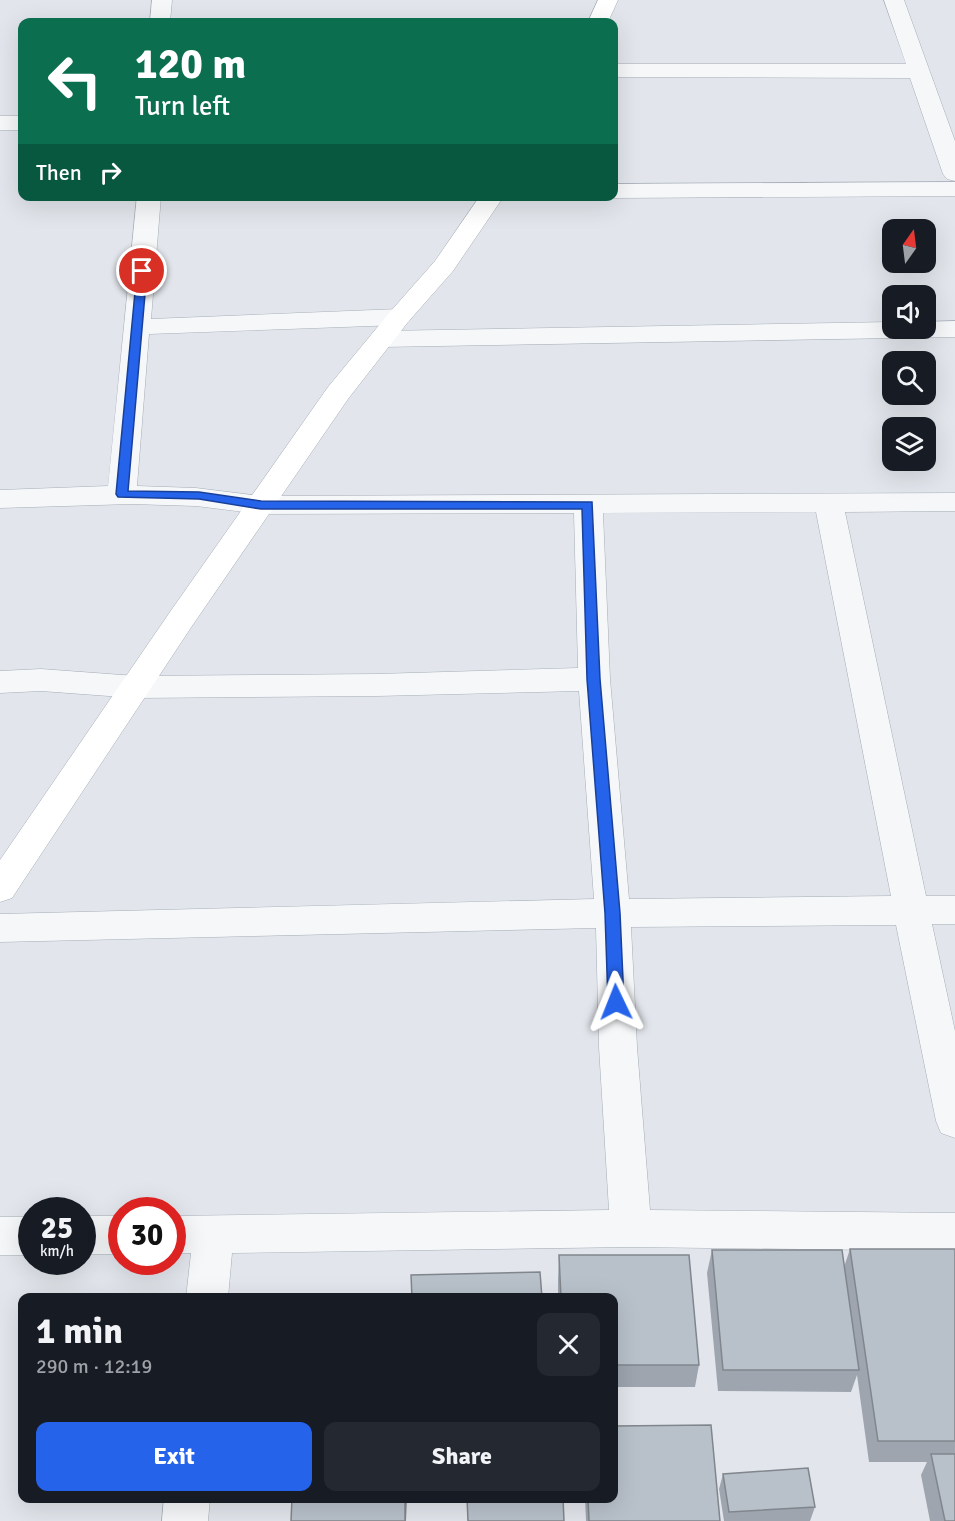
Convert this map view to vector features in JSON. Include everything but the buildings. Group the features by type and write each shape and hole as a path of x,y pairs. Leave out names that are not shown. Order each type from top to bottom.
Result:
{"main road":[{"path":"600,18 608,0"},
{"path":"0,888 338,393 444,266 489,201"}],"street":[{"path":"160,18 162,0"},
{"path":"894,0 920,71 946,126 955,174"},
{"path":"618,71 920,71"},
{"path":"0,123 18,123"},
{"path":"618,191 955,189"},
{"path":"122,494 149,201"},
{"path":"136,327 955,329"},
{"path":"0,499 122,494 199,495 261,505 955,502"},
{"path":"829,502 863,680 955,1121"},
{"path":"588,505 594,679 613,913 618,1047 631,1228"},
{"path":"0,682 41,680 136,687 377,685 594,679"},
{"path":"0,928 613,913 955,910"},
{"path":"186,1235 631,1228 955,1232"},
{"path":"207,1293 213,1235"},
{"path":"0,1236 18,1236"},
{"path":"185,1521 187,1503"}],"route":[{"path":"142,271 122,494 199,495 261,505 588,505 594,679 613,913 616,1002"}]}
